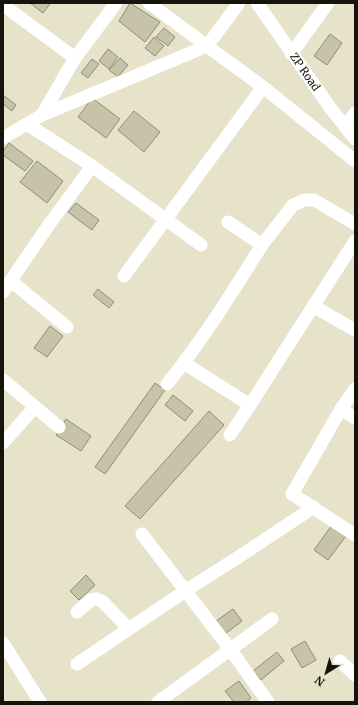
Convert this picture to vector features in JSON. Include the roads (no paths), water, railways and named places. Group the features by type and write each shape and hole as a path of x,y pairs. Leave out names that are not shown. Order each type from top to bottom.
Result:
{"street":[{"path":"42,115 75,58 116,3"},
{"path":"149,3 263,87 355,161"},
{"path":"5,139 42,115 207,46 239,3"},
{"name":"ZP Road","path":"257,3 291,54 355,139"},
{"path":"291,54 328,3"},
{"path":"3,5 75,58"},
{"path":"124,276 263,87"},
{"path":"345,127 355,113"},
{"path":"27,124 92,166 200,245"},
{"path":"3,292 92,166"},
{"path":"167,384 211,326 262,245 293,205 304,200 314,200 355,224"},
{"path":"228,222 262,245"},
{"path":"230,435 355,241"},
{"path":"10,281 67,327"},
{"path":"313,306 355,330"},
{"path":"184,363 250,405"},
{"path":"3,380 59,427"},
{"path":"355,389 341,409 292,494 355,534"},
{"path":"3,443 35,407"},
{"path":"341,409 355,418"},
{"path":"77,664 185,590 234,560 314,507"},
{"path":"142,534 230,649 268,702"},
{"path":"78,612 91,600 96,598 102,601 129,629"},
{"path":"158,702 272,619"},
{"path":"3,643 40,702"},
{"path":"340,661 355,675"}]}
